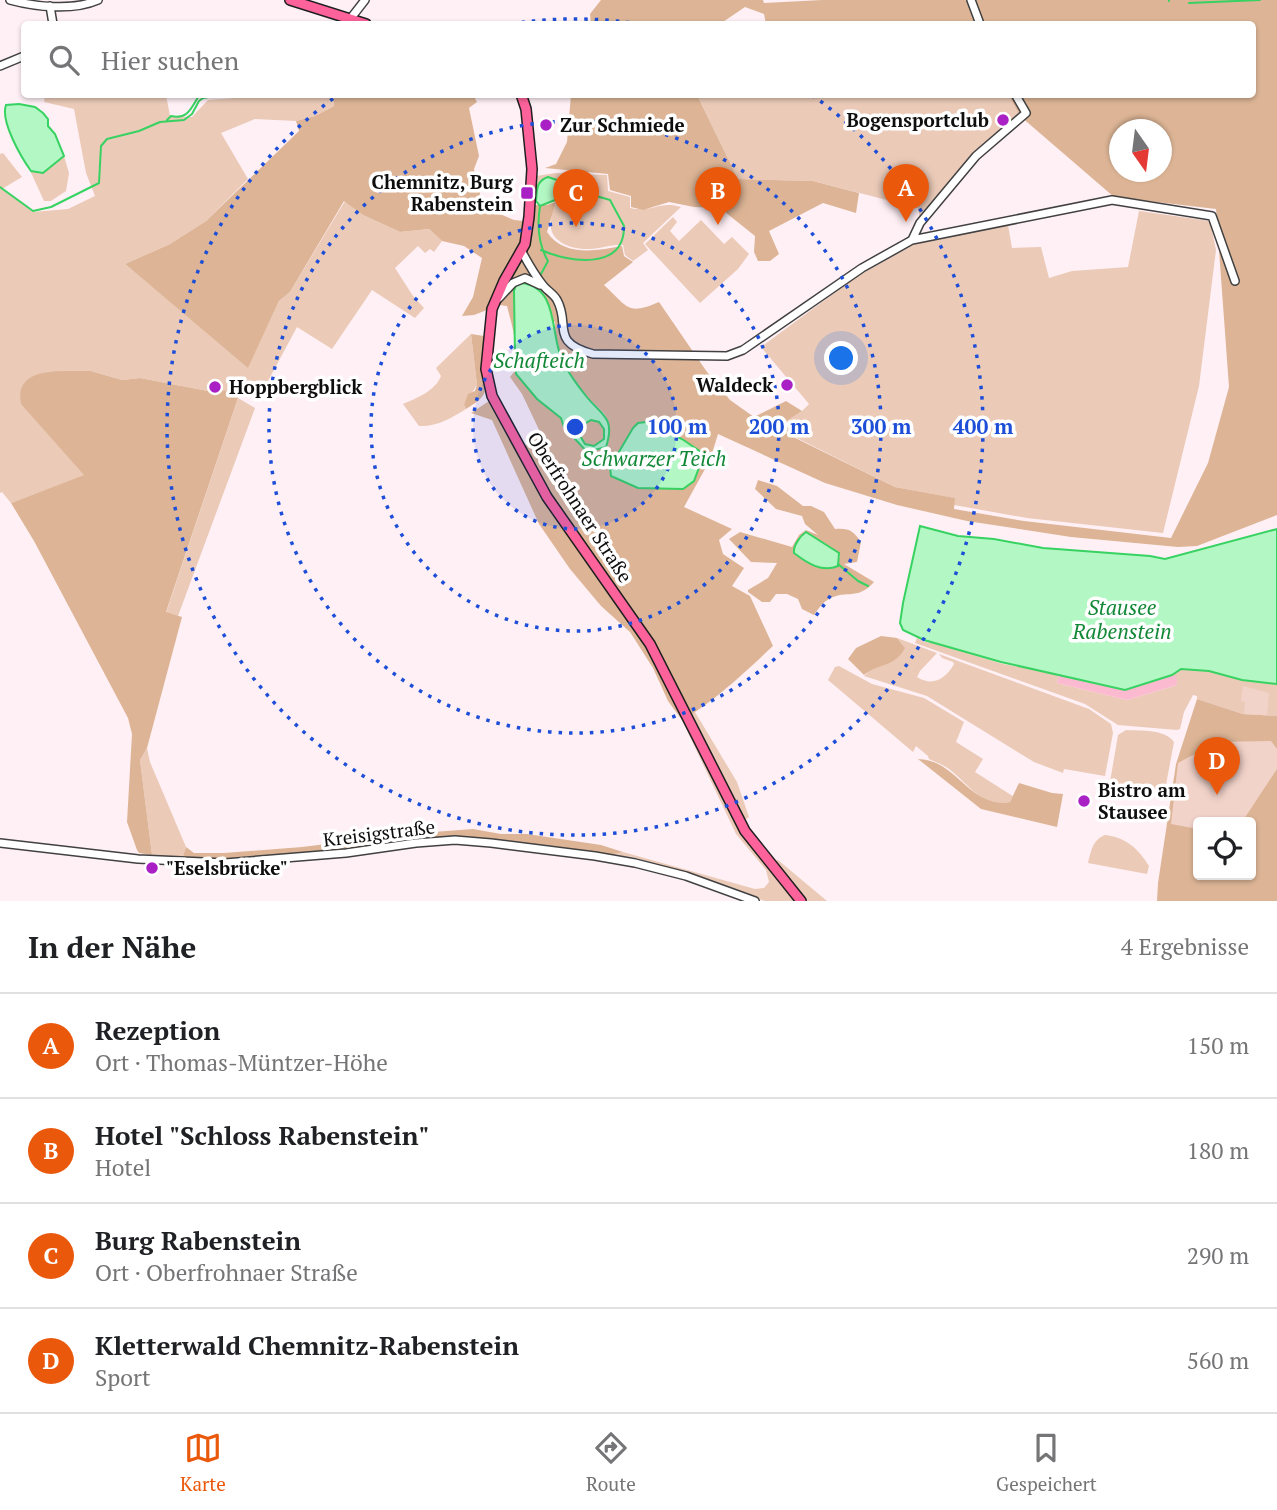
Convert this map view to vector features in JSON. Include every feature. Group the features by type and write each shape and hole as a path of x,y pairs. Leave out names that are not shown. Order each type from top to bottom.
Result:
{"main road":[{"path":"290,0 358,21"},
{"name":"Oberfrohnaer Straße","path":"523,98 532,169 530,217 522,252 495,302 486,369 492,396 547,497 650,644 746,831 801,901"}],"street":[{"path":"10,0 50,6 98,0"},
{"path":"351,18 365,0"},
{"path":"971,0 979,21"},
{"path":"50,6 52,21"},
{"path":"0,66 21,57"},
{"path":"912,240 920,223 976,156 1026,113 1017,98"},
{"path":"522,252 544,287 557,300 563,333 572,345 593,354 727,356 743,350 862,268 912,240 1112,200 1212,216 1235,281"},
{"path":"495,302 518,280 525,278 544,287"},
{"name":"Kreisigstraße","path":"0,843 138,859 225,863 455,840 635,863 686,876 755,901"}],"shaded area":[{"path":"601,0 763,0 764,3 822,0 1277,0 1277,515 1197,546 1178,547 1071,537 967,521 897,505 825,483 718,434 710,460 684,507 732,529 719,540 723,554 744,568 732,586 750,596 773,646 718,695 682,720 668,701 653,668 630,632 601,606 570,569 539,524 492,420 471,413 489,401 517,451 541,434 522,394 510,377 517,368 513,364 516,364 537,399 561,418 564,427 587,452 606,446 608,420 568,369 557,342 555,322 514,291 515,341 507,306 499,305 528,244 534,205 556,202 547,232 562,245 581,250 622,246 624,256 633,262 604,285 624,304 634,309 659,302 707,372 730,400 754,417 786,401 802,411 775,428 895,487 955,498 954,509 1024,521 1171,538 1208,463 1229,387 1216,209 1114,197 1020,116 1010,98 1256,98 1256,21 765,21 764,14 745,7 724,21 591,21 590,14","holes":["646,422 682,439 697,472 694,481 683,489 610,467 633,428"]},
{"path":"45,98 167,98 170,116 192,117 208,100 333,98 334,106 315,116 296,121 255,119 221,133 248,179 206,221 170,244 125,264 248,367 279,301 290,292 345,201 363,215 400,232 429,229 442,241 434,252 430,249 425,253 418,246 395,268 424,308 415,318 372,290 332,349 297,327 261,394 247,386 222,393 140,378 122,380 91,371 63,449 85,475 11,503 0,493 0,154 3,153 22,177 2,189 33,212 68,209 95,196 86,173 74,109 44,102"},
{"path":"333,98 475,98 477,102 469,108 479,156 474,169 483,207 514,220 524,221 521,245 503,271 487,310 462,316 473,297 482,258 464,246 442,241 429,229 400,232 363,215 344,201 290,292 279,301 248,368 125,264 170,244 206,221 299,131 296,121 315,116 334,106"},
{"path":"571,98 698,98 738,179 813,181 859,193 856,213 823,203 769,231 779,254 770,261 758,261 754,252 755,236 720,208 669,202 643,210 631,207 631,196 610,190 608,174 545,168 556,164 567,142"},
{"path":"698,98 1010,98 1020,116 965,164 920,221 918,208 813,181 738,179"},
{"path":"64,156 69,173 66,191 51,201 44,201 28,166 31,171 43,173"},
{"path":"556,173 607,175 608,191 630,197 630,208 644,209 667,205 681,207 643,243 648,250 633,261 625,255 623,245 576,248 553,235 552,217 557,200 534,203 536,176"},
{"path":"1139,211 1210,221 1216,250 1199,386 1163,533 1027,518 954,505 954,498 895,487 775,427 809,404 761,347 856,277 915,244 1008,225 1012,248 1041,247 1049,278 1072,271 1128,267"},
{"path":"673,217 677,222 670,231 679,241 701,220 724,244 732,237 749,254 738,269 700,303 645,244"},
{"path":"471,334 477,385 464,405 466,409 438,423 419,426 403,404 434,386 441,376 436,368"},
{"path":"471,334 484,336 485,391 480,399 466,409 464,405 468,394 475,391 477,385"},
{"path":"55,371 91,371 122,380 140,378 213,392 241,389 166,612 182,617 147,748 140,760 152,855 139,853 127,822 132,734 128,718 11,503 84,475 21,404 21,391 25,382 33,376"},
{"path":"238,398 255,408 178,616 166,613"},
{"path":"592,420 601,424 605,433 601,442 592,446 583,442 579,433 583,424"},
{"path":"758,480 777,486 803,506 811,506 824,512 835,529 853,533 861,542 857,562 844,564 874,582 862,592 833,597 822,604 814,615 802,609 798,599 787,594 776,594 770,602 762,602 748,592 768,578 777,563 751,562 729,539 740,532 792,547 799,535 806,530 818,535 805,524 802,516 776,509 755,489","holes":["816,538 840,556 835,568 815,566 794,553"]},
{"path":"881,636 897,638 905,648 896,659 864,675 848,659 856,648"},
{"path":"897,638 937,653 920,671 917,677 923,680 938,680 951,669 953,662 939,654 1089,709 1111,724 1113,733 1105,776 1064,769 1063,773 1034,762 927,696 864,676 904,647"},
{"path":"917,638 1003,664 1059,674 1057,683 1127,700 1177,685 1172,675 1181,669 1209,671 1242,680 1277,684 1277,716 1243,714 1197,699 1197,696 1193,695 1184,712 1180,729 1118,725 1085,704 915,643"},
{"path":"839,666 872,684 924,698 964,722 956,742 983,759 975,772 1013,796 1010,802 983,798 949,769 929,759 916,746 913,752 828,680 835,667"},
{"path":"1243,686 1269,693 1267,715 1244,714 1245,702 1241,701"},
{"path":"1197,699 1243,714 1277,716 1277,901 1157,901 1176,764"},
{"path":"695,712 737,782 749,817 739,824 767,863 778,860 827,901 765,901 633,857 610,855 623,852 755,889 764,888 769,882 766,870 736,834 682,720"},
{"path":"1126,730 1159,733 1174,742 1165,790 1128,787 1110,782 1118,735"},
{"path":"1271,741 1277,749 1277,769 1245,817 1193,817 1193,828 1171,824 1178,763 1217,742"},
{"path":"147,748 150,762 186,847 182,859 152,855 140,760"},
{"path":"918,759 932,761 943,767 973,791 996,802 1010,802 1019,783 1063,794 1057,827 981,809"},
{"path":"473,829 601,845 623,852 610,855 514,842 441,837 270,856 182,859 186,847 194,853 224,853"},
{"path":"1105,835 1119,838 1136,849 1149,866 1147,874 1088,863 1095,843"}],"sand":[{"path":"1059,674 1125,690 1172,675 1176,676 1177,685 1127,700 1057,683"}],"water":[{"path":"6,105 35,107 43,113 64,156 43,173 31,171 9,129"},
{"path":"548,177 596,193 596,198 583,200 565,196 540,206 536,201 538,186"},
{"name":"Schafteich","path":"521,283 534,287 548,304 559,354 564,364 608,423 609,437 606,447 587,452 564,427 561,418 537,399 516,374 516,364 512,363 515,357 516,285","holes":["591,420 599,422 604,429 604,439 594,446 585,444 579,434 581,426"]},
{"name":"Schwarzer Teich","path":"646,422 682,439 704,454 694,481 683,489 638,488 611,476 610,467 633,428 638,423"},
{"name":"Stausee Rabenstein","path":"920,526 958,536 1043,548 1165,559 1277,529 1277,684 1242,680 1209,671 1181,669 1172,675 1125,690 1001,662 924,640 903,630 900,623"},
{"path":"806,532 839,553 838,566 820,568 794,553 797,541"}],"waterway":[{"path":"1189,3 1260,0"},
{"path":"167,120 171,116 185,114 197,98"},
{"path":"0,187 33,211 51,207 99,183 101,146 107,139 139,131 160,122 184,120 192,114 203,98"},
{"path":"596,196 610,200 624,226"},
{"path":"540,206 539,234 548,261 541,274"},
{"path":"541,250 579,260 604,257 614,251 621,242 624,228"},
{"path":"702,461 707,463"},
{"path":"838,564 868,586"}],"place":[{"name":"Bogensportclub","path":"1003,120"},
{"name":"Zur Schmiede","path":"546,125"},
{"name":"Chemnitz, Burg Rabenstein","path":"527,193"},
{"name":"Rezeption","path":"906,222"},
{"name":"Hotel \"Schloss Rabenstein\"","path":"718,225"},
{"name":"Burg Rabenstein","path":"576,227"},
{"name":"Waldeck","path":"787,385"},
{"name":"Hoppbergblick","path":"215,387"},
{"name":"Kletterwald Chemnitz-Rabenstein","path":"1217,795"},
{"name":"Bistro am Stausee","path":"1084,801"},
{"name":"\"Eselsbrücke\"","path":"152,868"}]}
